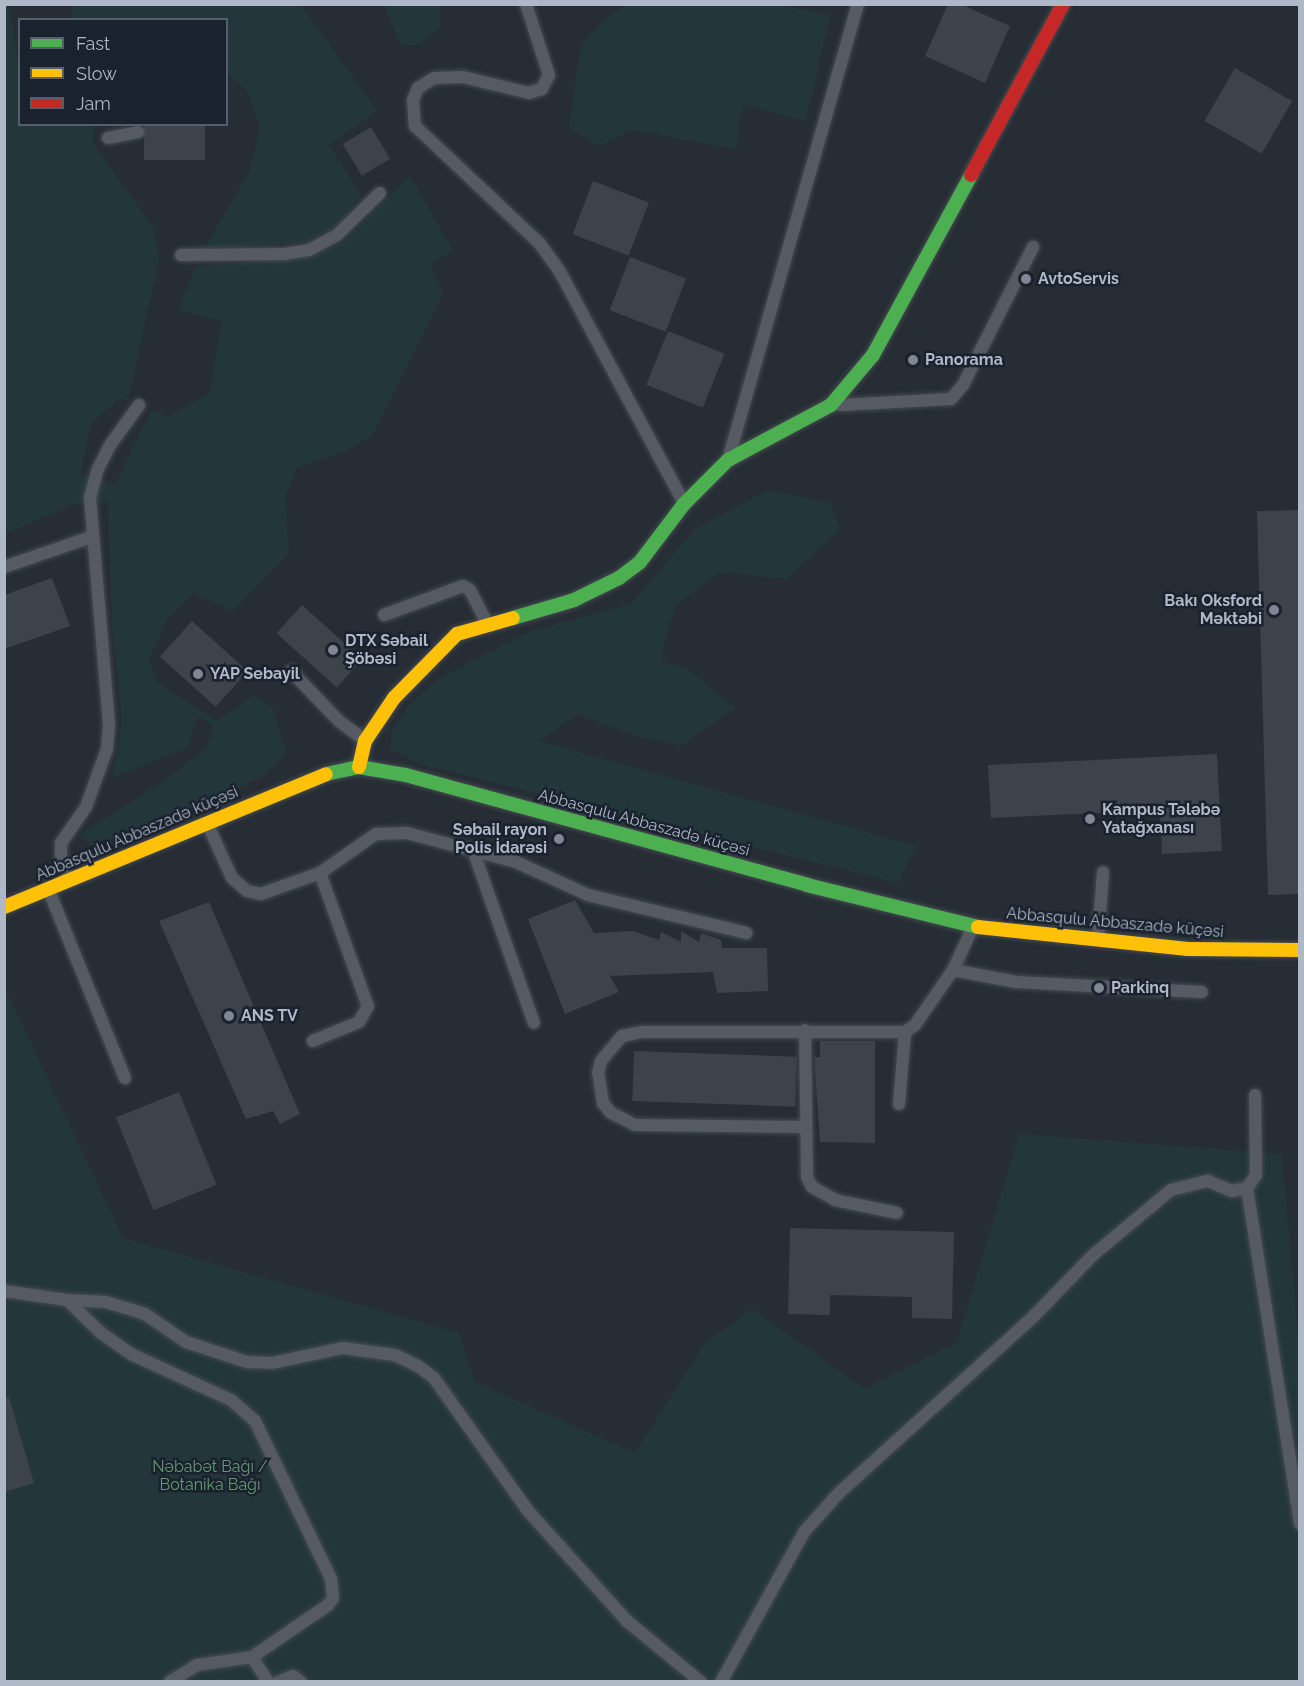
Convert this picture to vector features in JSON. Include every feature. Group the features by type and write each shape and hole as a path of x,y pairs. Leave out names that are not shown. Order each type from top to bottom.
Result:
{"street":[{"path":"359,767 365,741 394,698 436,651 457,634 486,622 574,600 603,587 640,562 684,504 728,460 831,405 873,355 1063,4"},
{"name":"Abbasqulu Abbaszadə küçəsi","path":"4,907 70,883 314,776 359,767 406,775 818,888 973,926 1197,950 1299,950"}],"lane":[{"path":"526,4 549,75 543,89 529,93 463,77 434,78 418,88 414,100 415,126 540,244 560,272 684,504"},
{"path":"728,460 858,4"},
{"path":"108,138 138,132"},
{"path":"181,255 284,254 309,250 337,235 380,193"},
{"path":"831,405 951,399 963,385 1033,247"},
{"path":"70,883 61,857 61,843 86,807 107,749 109,724 90,498 98,469 139,405"},
{"path":"4,567 92,537"},
{"path":"384,615 464,586 470,591 486,622"},
{"path":"291,671 339,721 365,741"},
{"path":"207,824 232,878 247,891 261,894 320,873 376,834 407,833 516,862 588,895 746,933"},
{"path":"473,850 534,1023"},
{"path":"1098,940 1103,872"},
{"path":"313,1041 359,1022 368,1006 320,873"},
{"path":"49,891 125,1078"},
{"path":"806,1127 635,1125 611,1113 603,1103 598,1073 601,1060 621,1036 642,1032 805,1030 905,1032 915,1025 953,970 973,926"},
{"path":"953,970 1016,982 1202,992"},
{"path":"805,1030 807,1177 812,1187 835,1200 897,1213"},
{"path":"900,1104 905,1032"},
{"path":"1255,1095 1256,1175 1247,1188 1299,1524"},
{"path":"721,1682 804,1532 839,1493 1032,1318 1093,1254 1171,1190 1208,1181 1232,1191 1247,1188"},
{"path":"4,1291 67,1300 106,1302 145,1314 186,1342 247,1362 272,1363 343,1348 395,1355 418,1366 434,1378 528,1511 627,1621 701,1682"},
{"path":"67,1300 101,1333 133,1355 231,1400 260,1430 331,1579 333,1598 252,1657 197,1665 170,1682"},
{"path":"252,1657 268,1682"},
{"path":"278,1682 293,1676 301,1682"}],"green space":[{"path":"629,4 780,5 830,15 806,121 743,104 736,149 633,130 599,146 569,127 581,43 605,19"},
{"path":"5,5 9,5 18,61 18,126 94,126 93,144 154,228 159,259 128,401 120,398 91,423 81,473 115,485 151,410 168,417 210,393 221,321 178,310 195,267 307,257 343,242 410,176 453,251 430,264 443,294 372,436 341,453 297,468 285,497 289,553 232,611 193,593 168,618 149,659 158,683 217,721 254,695 273,708 286,753 267,773 237,789 91,847 80,834 163,782 207,747 213,725 198,717 187,748 112,778 122,723 112,624 108,502 74,504 5,534"},
{"path":"73,5 301,5 377,111 329,145 361,195 336,228 306,242 204,249 250,170 260,128 248,92 228,73 228,18 71,18"},
{"path":"384,5 440,5 440,28 420,44 401,46"},
{"path":"768,490 831,503 840,530 786,579 719,572 675,606 660,661 686,668 736,708 681,746 632,735 578,714 539,741 916,846 898,883 420,764 390,750 392,732 410,704 440,678 531,631 631,604 695,529"},
{"name":"Nəbabət Bağı / Botanika Bağı","path":"4,986 123,1238 459,1333 475,1382 635,1453 705,1343 752,1309 865,1389 957,1342 1019,1134 1282,1154 1300,1361 1299,1681 5,1681"}],"building":[{"path":"948,4 960,4 1010,26 985,83 925,56"},
{"path":"1235,68 1292,101 1262,154 1204,121"},
{"path":"144,126 205,126 205,160 144,160"},
{"path":"371,127 390,159 362,176 343,144"},
{"path":"593,181 649,203 629,256 573,234"},
{"path":"630,257 686,279 666,332 610,310"},
{"path":"668,331 725,354 703,408 646,385"},
{"path":"1299,510 1299,894 1268,895 1257,511"},
{"path":"52,578 70,626 4,649 4,595"},
{"path":"302,605 362,659 337,687 277,633"},
{"path":"192,621 248,671 216,707 160,657"},
{"path":"1217,754 1222,851 1162,854 1160,810 991,818 988,765"},
{"path":"575,900 594,933 633,931 659,940 661,932 681,942 681,931 699,942 701,933 721,940 722,948 767,948 768,991 717,993 713,972 610,976 619,992 565,1014 528,919"},
{"name":"ANS TV","path":"209,902 300,1114 280,1124 273,1111 246,1119 159,921"},
{"path":"820,1041 875,1041 875,1143 820,1142 814,1057 820,1057"},
{"path":"634,1051 797,1057 795,1107 632,1101"},
{"path":"179,1092 216,1185 153,1210 116,1117"},
{"path":"790,1228 954,1232 952,1319 912,1318 912,1297 830,1295 830,1315 788,1314"},
{"path":"9,1397 34,1483 4,1492 4,1398"}],"traffic: fast":[{"path":"513,618 574,600 619,578 640,562 684,504 728,460 831,405 873,355 971,175"},
{"path":"326,774 359,767 406,775 807,885 978,927"}],"traffic: slow":[{"path":"359,767 365,741 394,698 457,634 513,618"},
{"path":"4,907 326,774"},
{"path":"978,927 1188,949 1300,950"}],"traffic: jam":[{"path":"971,175 1063,4"}],"place":[{"name":"AvtoServis","path":"1026,279"},
{"name":"Panorama","path":"913,360"},
{"name":"Bakı Oksford Məktəbi","path":"1274,610"},
{"name":"DTX Səbail Şöbəsi","path":"333,650"},
{"name":"YAP Sebayil","path":"198,674"},
{"name":"Kampus Tələbə Yatağxanası","path":"1090,819"},
{"name":"Səbail rayon Polis İdarəsi","path":"559,839"},
{"name":"Parkinq","path":"1099,988"},
{"name":"ANS TV","path":"229,1016"}]}
